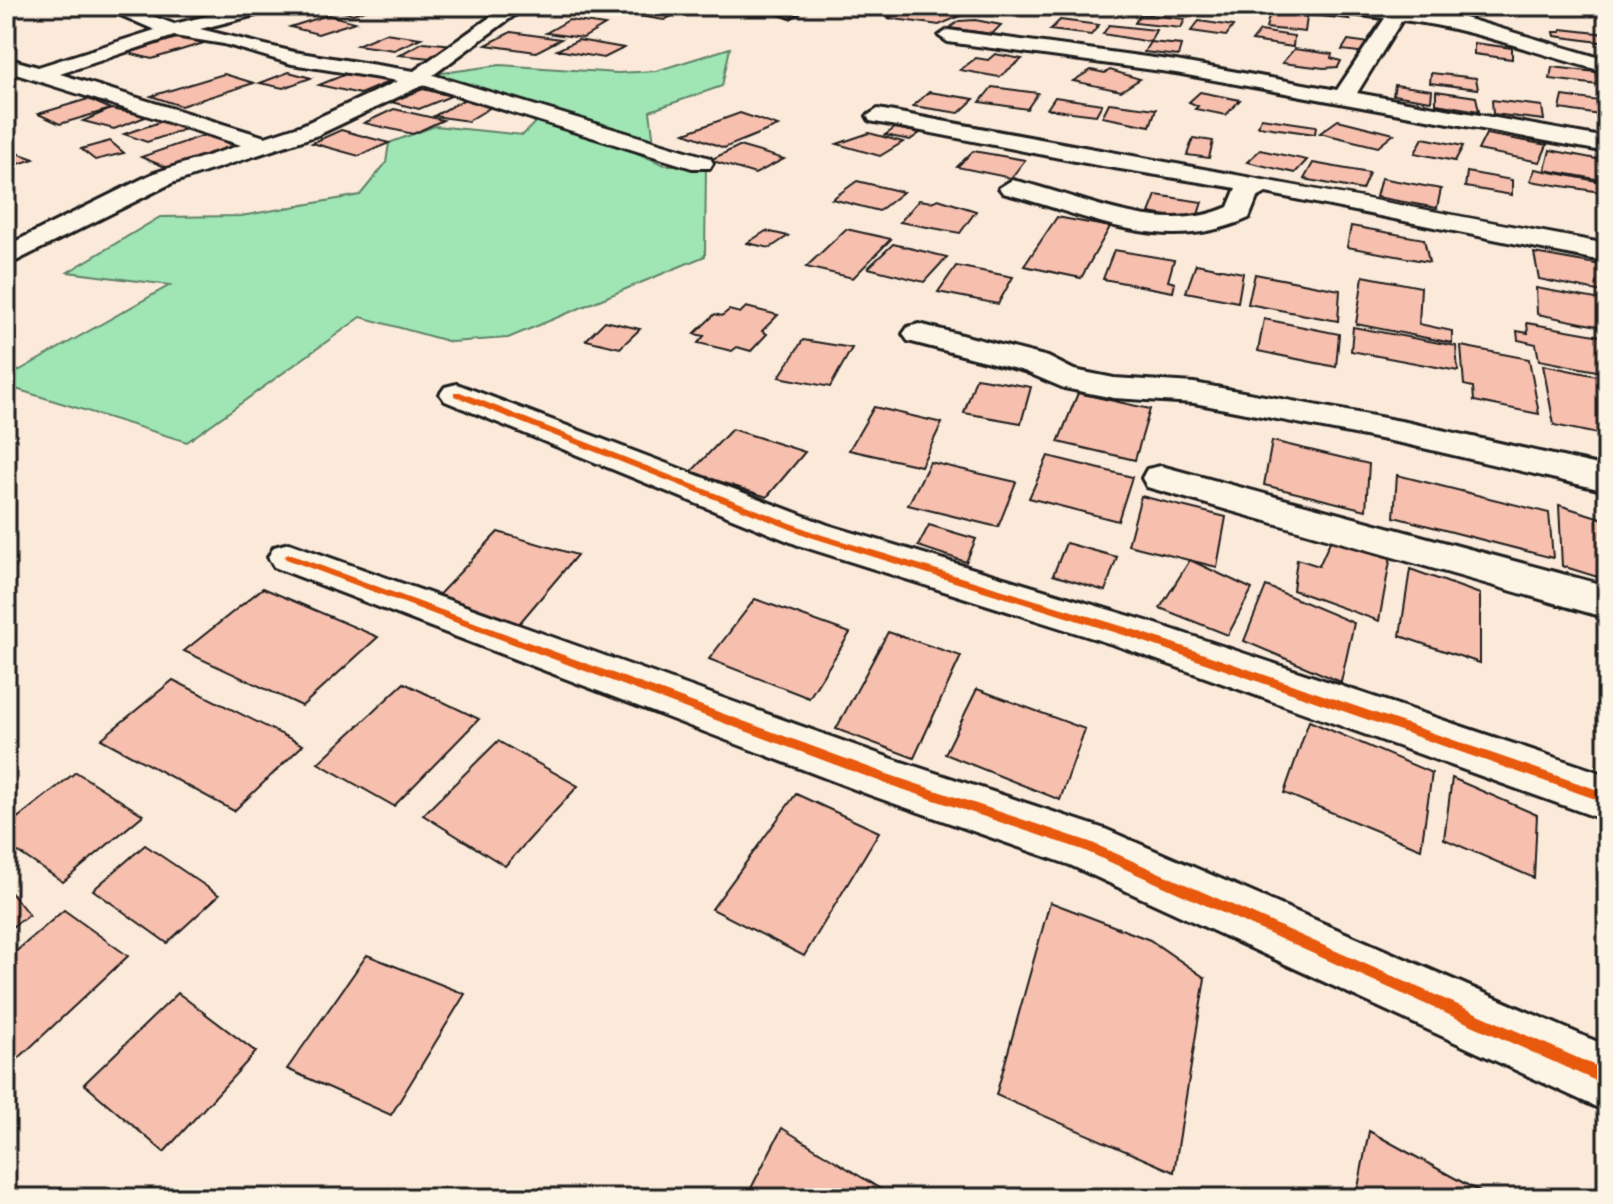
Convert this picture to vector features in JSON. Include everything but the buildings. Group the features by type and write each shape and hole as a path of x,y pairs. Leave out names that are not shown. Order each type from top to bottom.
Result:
{"street":[{"path":"109,6 173,30 227,39 292,58 421,78 701,163"},
{"path":"18,89 173,30 269,6"},
{"path":"6,257 163,178 310,130 421,78 425,70 518,6"},
{"path":"770,6 790,12"},
{"path":"1324,6 1403,10 1506,35 1607,66"},
{"path":"1342,99 1403,10"},
{"path":"948,36 1176,67 1607,145"},
{"path":"6,64 267,145"},
{"path":"878,116 1096,158 1263,185 1607,253"},
{"path":"1012,188 1041,193 1091,212 1128,221 1195,229 1221,223 1240,212 1245,194 1263,185"},
{"path":"919,334 1036,364 1064,378 1114,388 1194,393 1422,436 1607,479"},
{"path":"457,394 813,535 1134,634 1607,798"},
{"path":"1161,478 1607,602"},
{"path":"289,557 873,774 1086,846 1607,1079"}],"green space":[{"path":"730,48 722,86 650,111 654,143 639,154 665,165 706,165 705,256 508,338 451,342 361,317 187,442 6,386 6,378 170,285 68,272 160,217 241,216 360,195 386,163 389,143 435,126 523,135 539,118 428,75 500,65 617,73 656,71"}],"cycle path":[{"path":"457,394 813,535 1134,634 1607,798"},
{"path":"289,557 888,779 1086,846 1607,1079"}]}
